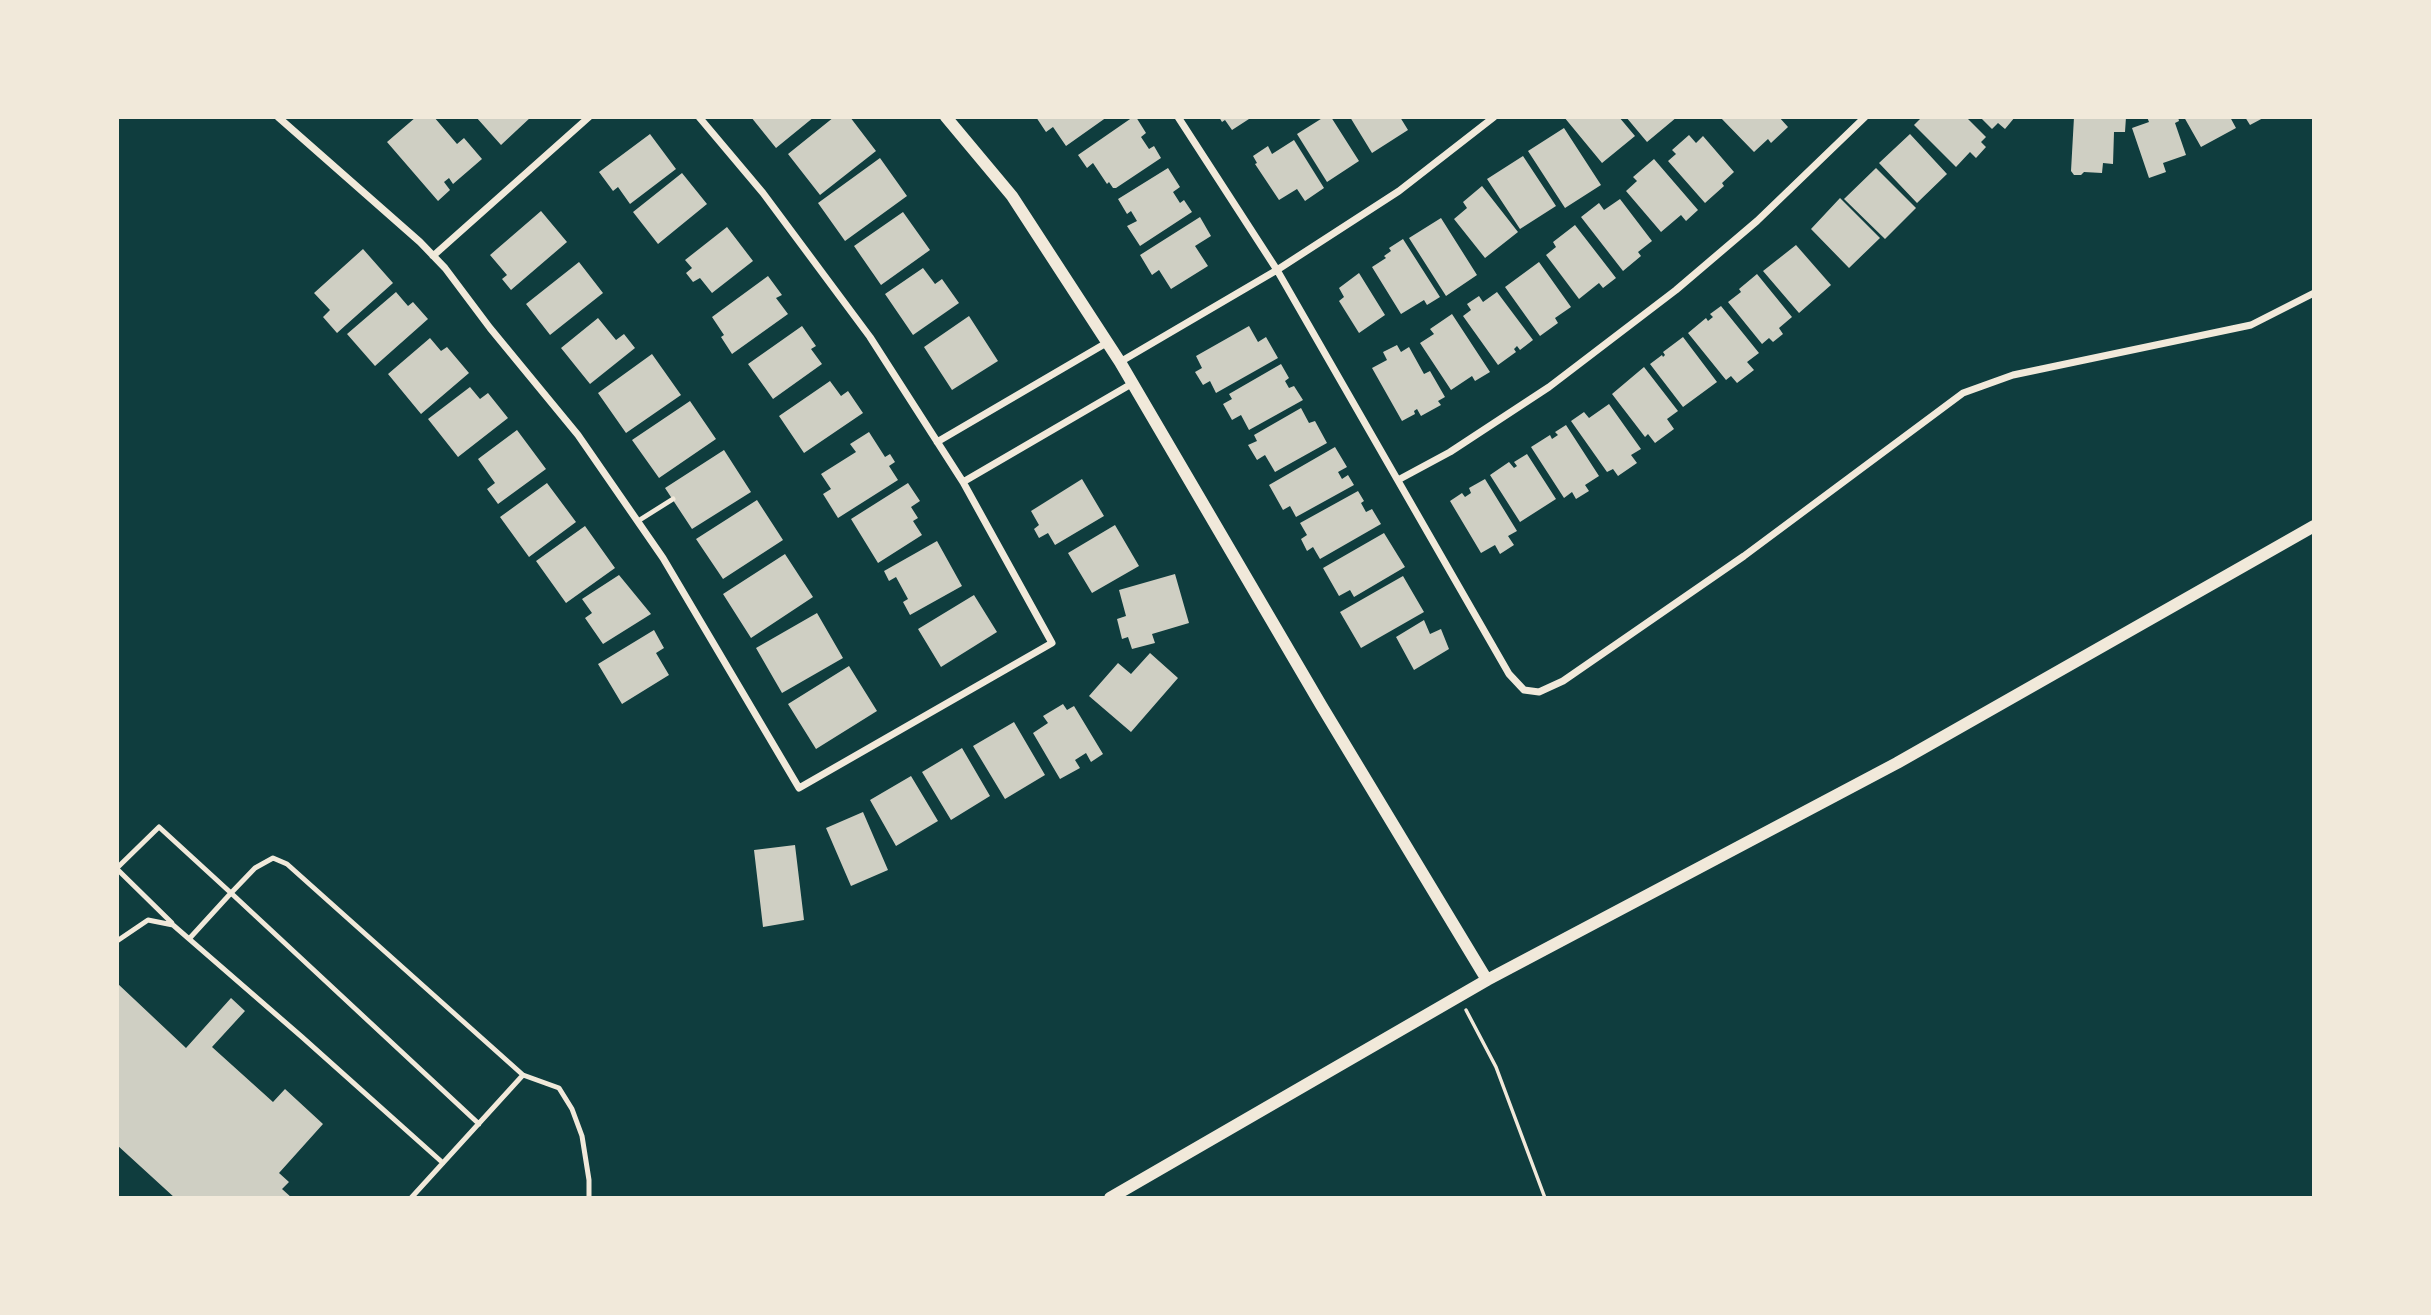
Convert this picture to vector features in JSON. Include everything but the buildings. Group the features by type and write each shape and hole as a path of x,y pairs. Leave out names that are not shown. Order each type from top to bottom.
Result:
{"street":[{"path":"278,117 420,242 578,435 663,558 799,788 1052,643 963,482 870,337 763,193 699,117"},
{"path":"433,256 589,117"},
{"path":"946,117 1012,196 1108,342 1321,705 1487,980"},
{"path":"1178,117 1277,270 1486,635 1509,674 1524,690 1539,692 1563,681 1744,556 1963,393 2013,375 2250,325 2314,293"},
{"path":"1120,362 1277,270 1399,191 1494,117"},
{"path":"1398,480 1450,452 1549,387 1676,290 1757,221 1865,117"},
{"path":"937,442 1108,342"},
{"path":"963,482 1133,383"},
{"path":"1110,1198 1487,980 1897,763 2314,526"}],"lane":[{"path":"638,521 673,499"},
{"path":"443,1163 173,925 117,868 159,827 478,1124"},
{"path":"190,939 255,868 273,859 287,864 523,1075 559,1088 572,1109 582,1136 590,1198"},
{"path":"117,941 148,920 173,925"},
{"path":"411,1198 523,1075"}],"path":[{"path":"1459,996 1496,1067 1545,1198"}]}
